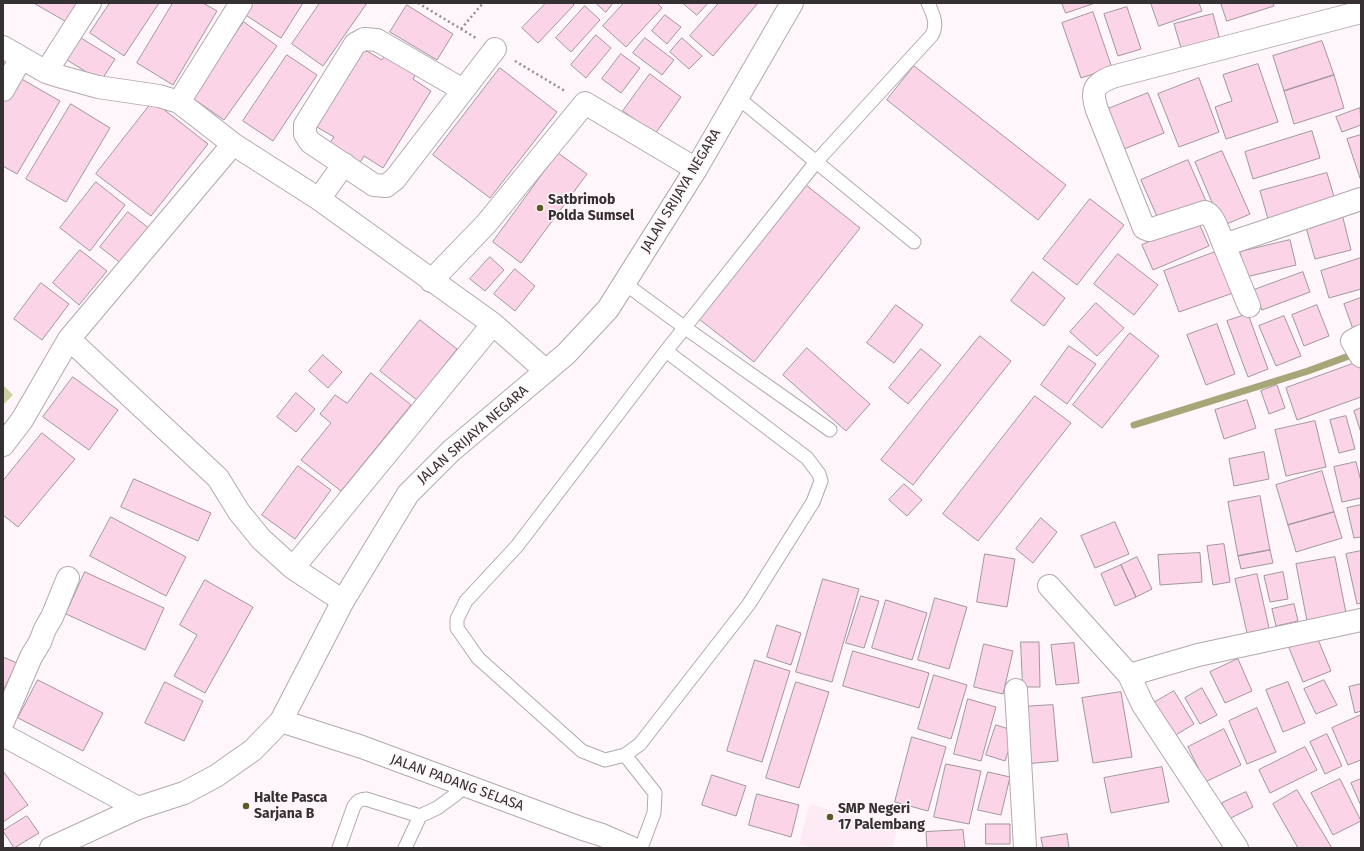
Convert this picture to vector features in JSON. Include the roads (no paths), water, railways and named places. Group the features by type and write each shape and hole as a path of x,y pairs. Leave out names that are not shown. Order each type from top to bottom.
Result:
{"street":[{"path":"46,72 90,3"},
{"path":"179,102 241,3"},
{"name":"JALAN SRIJAYA NEGARA","path":"51,848 138,808 184,793 216,776 253,750 281,721 343,602 408,494 451,451 566,354 608,309 696,169 792,3"},
{"path":"1249,306 1213,218 1208,213 1205,212 1149,230 1144,228 1097,110 1093,98 1095,89 1099,83 1112,77 1361,12"},
{"path":"463,90 377,40 364,39 354,44 305,125 305,134 310,142 374,184 386,186 395,179 495,49"},
{"path":"3,90 12,53 46,72 98,87 158,96 179,102 233,144 320,199 493,324 546,371"},
{"path":"432,280 486,224 585,103 696,169"},
{"path":"3,445 22,420 69,339 233,144"},
{"path":"320,199 344,164"},
{"path":"1224,245 1361,199"},
{"path":"293,568 493,324"},
{"path":"1361,336 1352,341 1361,356"},
{"path":"69,339 218,478 239,512 261,539 293,568 343,602"},
{"path":"3,722 31,657 52,617 68,578"},
{"path":"1049,586 1129,675 1143,705 1237,848"},
{"path":"1129,675 1198,655 1361,620"},
{"path":"1016,690 1025,848"},
{"name":"JALAN PADANG SELASA","path":"281,721 362,747 465,786 603,842 632,848"},
{"path":"3,735 138,808"}],"lane":[{"path":"666,351 807,458 819,474 821,481 813,502 749,604 640,744 625,755 605,760 582,751 478,658 456,628 457,619 466,601 516,546 684,327 816,162 932,35 935,26 934,15 928,3"},
{"path":"737,97 914,242"},
{"path":"624,283 830,430"},
{"path":"625,755 655,793 654,813 641,848"},
{"path":"405,848 420,816 437,808 465,786"},
{"path":"339,848 354,806 361,800 366,800 420,816"}],"waterway":[{"path":"1134,425 1308,371 1357,353"}],"place":[{"name":"Satbrimob Polda Sumsel","path":"540,208"},
{"name":"Halte Pasca Sarjana B","path":"246,806"},
{"name":"SMP Negeri 17 Palembang","path":"830,817"}]}
